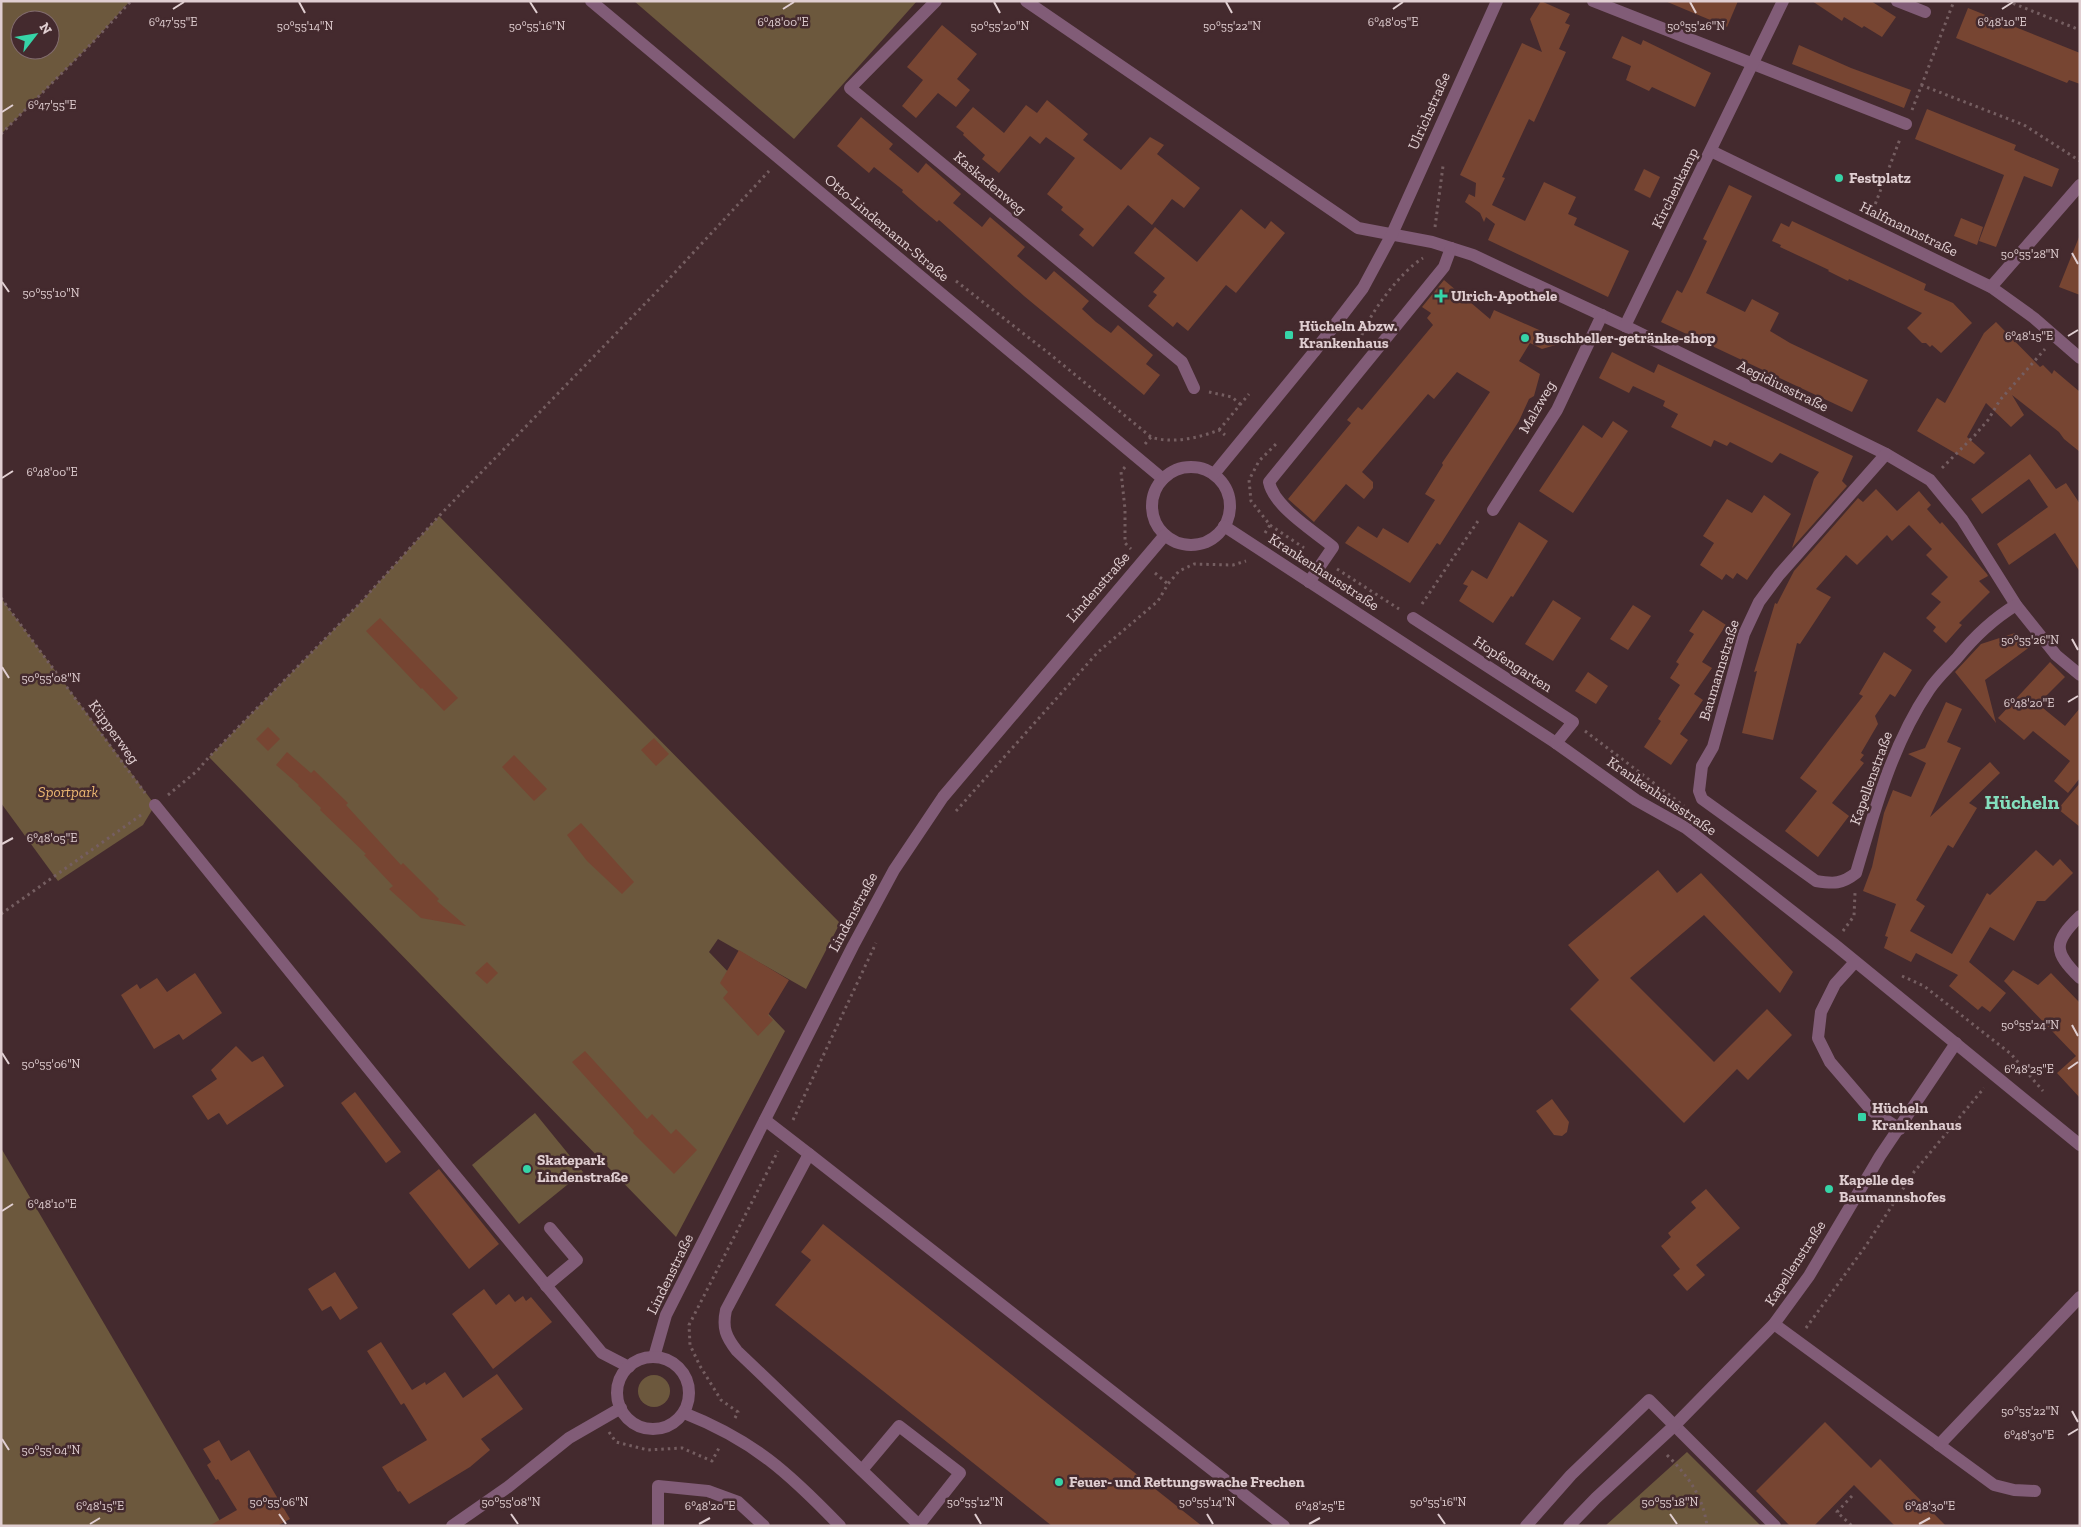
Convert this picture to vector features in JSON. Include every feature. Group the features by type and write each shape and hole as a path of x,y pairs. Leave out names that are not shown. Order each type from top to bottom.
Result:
{"street":[{"name":"Otto-Lindemann-Straße","path":"591,1 1163,479"},
{"name":"Kaskadenweg","path":"936,1 850,88 1182,362 1194,388"},
{"path":"1026,1 1358,228 1392,234 1363,288 1314,352 1214,474"},
{"name":"Ulrichstraße","path":"1392,234 1497,1"},
{"path":"1593,1 1906,124"},
{"name":"Kirchenkamp","path":"1625,326 1783,1"},
{"path":"1897,1 1925,12"},
{"name":"Halfmannstraße","path":"1711,151 1991,288 2034,318 2080,358"},
{"path":"1991,288 2080,185"},
{"name":"Aegidiusstraße","path":"1392,234 1432,242 1473,255 1625,326 1886,454 1930,480 1962,519 2016,605 2056,655 2080,675"},
{"path":"1309,582 1333,547 1277,501 1269,482 1444,268 1451,248"},
{"name":"Malzweg","path":"1493,510 1557,410 1602,315"},
{"name":"Baumannstraße","path":"1856,873 1846,881 1816,882 1702,799 1699,791 1702,766 1713,748 1744,634 1759,602 1779,575 1886,454"},
{"path":"1182,468 1198,468 1214,474 1226,489 1229,498 1228,517 1216,536 1204,543 1190,545 1177,542 1165,535 1157,526 1152,508 1156,490 1163,479 1171,472 1182,468"},
{"name":"Krankenhausstraße","path":"1224,526 1556,743 1636,800 1686,828 1834,944 2080,1145"},
{"name":"Lindenstraße","path":"654,1357 666,1315 852,946 894,870 943,797 1165,535"},
{"name":"Kapellenstraße","path":"1856,873 1881,788 1905,731 1930,688 1961,652 1995,618 2016,605"},
{"name":"Hopfengarten","path":"1413,618 1573,722 1556,743"},
{"path":"155,805 602,1353 629,1367"},
{"path":"2080,916 2061,936 2060,952 2066,964 2080,978"},
{"path":"1855,962 1835,984 1821,1012 1818,1038 1830,1062 1872,1111 1900,1129"},
{"name":"Kapellenstraße","path":"1569,1526 1596,1498 1656,1444 1774,1324 1809,1276 1880,1156 1900,1129 1956,1043"},
{"path":"765,1120 1284,1526"},
{"path":"809,1154 726,1310 723,1324 727,1339 737,1352 919,1525 960,1474 900,1426 862,1470"},
{"path":"546,1286 577,1260 550,1228"},
{"path":"1939,1445 2080,1297"},
{"name":"Kapellenstraße","path":"1774,1324 1994,1485 2014,1490 2035,1492"},
{"path":"654,1357 662,1358 677,1366 687,1380 689,1397 684,1413 670,1425 651,1429 633,1423 621,1408 618,1390 623,1374 629,1367 645,1358 654,1357"},
{"path":"1526,1526 1571,1475 1649,1400 1774,1526"},
{"path":"452,1526 508,1487 569,1438 621,1408"},
{"path":"684,1413 728,1432 758,1450 791,1476 840,1526"},
{"path":"658,1526 658,1486 708,1492 738,1502 764,1526"}],"path":[{"path":"1,134 94,41 131,1"},
{"path":"2007,1 2080,30"},
{"path":"1921,85 2024,125 2080,161"},
{"path":"1,914 155,805 197,771 360,603 439,516 758,184 778,159"},
{"path":"1360,345 1363,328 1399,278 1412,264 1425,256 1432,242 1438,215 1442,168 1446,159"},
{"path":"948,275 1051,355 1151,437"},
{"path":"1930,480 1975,436 1988,420 2000,400 2056,337"},
{"path":"1194,388 1232,397 1241,404"},
{"path":"1219,430 1249,394"},
{"path":"1282,438 1259,461 1249,480 1251,501 1270,525 1413,618 1478,519 1493,510"},
{"path":"955,813 1098,652 1158,601 1168,584 1179,571 1194,564 1233,565 1246,562 1270,525"},
{"name":"Küpperweg","path":"1,598 155,805"},
{"path":"1834,944 1854,916 1856,873"},
{"path":"601,1419 616,1442 648,1450 682,1448 712,1461 738,1412 720,1400 700,1366 690,1345 690,1325 786,1136 880,936"},
{"path":"1797,1339 1865,1247 1914,1172 1995,1076 2011,1054"},
{"path":"1656,1444 1687,1476 1698,1492 1705,1510 1707,1526"},
{"path":"1852,1496 1837,1512 1852,1526"}],"green space":[{"path":"1,1 130,1 94,41 1,134"},
{"path":"634,1 917,1 794,139"},
{"path":"439,516 840,923 806,989 718,939 709,952 785,1031 676,1237 209,757 360,603"},
{"name":"Sportpark","path":"1,598 155,805 143,825 58,881 1,803"},
{"name":"Skatepark Lindenstraße","path":"535,1113 583,1172 519,1224 472,1165"},
{"path":"1,1148 223,1526 1,1526"},
{"path":"654,1375 665,1380 670,1391 665,1402 654,1407 643,1402 638,1391 643,1380"},
{"path":"1687,1452 1761,1526 1605,1526"}],"building":[{"path":"1541,1 1570,14 1565,23 1570,25 1559,49 1566,52 1534,122 1529,119 1502,177 1505,178 1492,205 1525,221 1544,182 1576,197 1568,214 1577,218 1574,225 1629,251 1608,297 1488,240 1495,224 1486,217 1484,222 1480,213 1465,202 1469,194 1475,197 1476,183 1460,175 1522,43 1542,52 1530,19"},
{"path":"1665,1 1738,1 1727,27"},
{"path":"1812,1 1871,1 1896,17 1882,37 1844,17 1842,21"},
{"path":"1968,8 2080,53 2080,84 2069,80 2067,83 1956,38"},
{"path":"942,25 977,54 957,79 970,90 956,107 938,93 916,118 902,106 923,80 907,67"},
{"path":"1622,36 1641,45 1643,40 1711,73 1695,107 1652,87 1649,91 1626,80 1631,66 1612,58"},
{"path":"1799,45 1851,68 1911,90 1904,108 1792,64"},
{"path":"1047,100 1088,134 1083,140 1121,170 1150,137 1164,145 1157,154 1200,188 1184,208 1172,199 1152,225 1128,205 1093,247 1079,235 1084,229 1061,210 1063,207 1047,194 1075,158 1046,137 1040,144 1030,136 999,173 982,159 985,155 956,127 973,107 1004,133 1026,105 1037,113"},
{"path":"1927,109 2016,145 2014,150 2059,169 2052,187 2024,176 1996,247 1979,241 2004,175 1915,139"},
{"path":"861,117 893,144 889,149 918,173 926,163 961,194 953,203 982,227 990,217 1025,247 1017,256 1046,280 1054,271 1089,301 1082,309 1096,322 1111,333 1118,325 1153,355 1146,364 1160,375 1144,395 1024,296 939,220 937,222 919,207 902,192 903,190 874,167 869,173 837,146"},
{"path":"1644,169 1660,177 1650,198 1634,190"},
{"path":"1729,185 1752,196 1706,293 1745,312 1752,299 1779,313 1770,331 1790,343 1868,380 1852,412 1661,322 1677,290 1682,293 1691,275 1707,241 1703,239"},
{"path":"1241,209 1265,229 1271,221 1285,233 1236,293 1226,285 1188,331 1177,322 1173,327 1148,306 1157,295 1153,292 1165,278 1134,253 1155,227 1197,262"},
{"path":"1961,218 1983,227 1977,245 1954,236"},
{"path":"1792,221 1926,284 1924,290 1953,303 1972,323 1941,353 1932,345 1930,347 1926,343 1922,343 1907,328 1922,313 1849,279 1848,281 1780,247 1781,245 1772,241 1781,223 1789,227"},
{"path":"2080,237 2080,295 2059,287"},
{"path":"1444,280 1490,319 1494,310 1566,342 1542,349 1530,343 1519,361 1540,374 1534,396 1529,399 1519,421 1440,545 1437,543 1410,583 1345,543 1358,526 1377,538 1383,528 1408,543 1435,500 1425,494 1443,465 1442,463 1490,392 1457,372 1434,399 1428,394 1362,472 1373,482 1373,488 1364,499 1346,484 1314,522 1288,499 1351,423 1347,420 1358,407 1362,410 1433,325 1427,318 1431,313 1422,307"},
{"path":"1996,322 2040,367 2043,365 2052,374 2054,370 2080,392 2080,452 2064,439 2059,432 2012,395 2024,415 2011,427 1986,403 1967,437 1985,453 1974,464 1917,431 1937,398 1945,403 1984,333"},
{"path":"1612,352 1654,373 1658,364 1853,456 1842,481 1847,486 1792,548 1814,479 1819,472 1780,453 1772,463 1730,442 1727,446 1714,440 1711,447 1671,427 1678,414 1663,406 1665,401 1633,386 1629,393 1599,378"},
{"path":"1613,421 1628,431 1573,513 1539,491 1583,425 1602,438"},
{"path":"2030,454 2056,489 2066,483 2080,504 2080,572 2055,533 2009,565 1997,544 2048,507 2029,479 1982,514 1971,499"},
{"path":"1876,489 1897,511 1919,491 1931,505 1927,509 1940,524 1942,522 1987,574 1988,576 1979,581 1990,592 1959,623 1962,625 1946,643 1933,631 1936,627 1926,618 1941,602 1931,594 1948,577 1926,555 1932,549 1909,525 1892,541 1887,535 1857,565 1846,555 1816,589 1831,597 1800,644 1797,643 1773,740 1742,733 1757,671 1754,672 1775,603 1777,604 1794,571 1858,498 1863,502"},
{"path":"1764,495 1791,514 1747,580 1737,573 1733,579 1726,574 1722,580 1700,565 1714,543 1703,536 1727,499 1752,513"},
{"path":"1519,522 1548,541 1513,597 1511,596 1493,623 1459,601 1468,586 1463,584 1472,570 1487,579"},
{"path":"1553,600 1581,618 1553,661 1525,644"},
{"path":"1633,605 1651,616 1628,650 1610,639"},
{"path":"1703,610 1726,625 1702,662 1712,668 1694,694 1703,700 1680,734 1688,740 1671,765 1644,747 1661,721 1658,719 1680,685 1670,678 1679,664 1676,662 1694,634 1689,631"},
{"path":"380,618 458,698 444,711 366,631"},
{"path":"2015,633 2031,646 1985,680 1996,723 1955,672 1981,644"},
{"path":"1884,652 1912,670 1895,697 1890,694 1875,716 1878,724 1861,753 1864,755 1860,760 1864,763 1832,803 1849,816 1818,857 1785,831 1817,791 1800,778 1863,696 1859,694"},
{"path":"2050,662 2065,677 2038,704 2065,726 2080,708 2080,778 2068,793 2054,781 2070,761 2033,731 2024,740 1998,718"},
{"path":"1588,672 1608,686 1596,704 1575,691"},
{"path":"1946,702 1962,709 1947,742 1961,748 1930,817 1990,762 2000,773 1969,803 1977,808 1953,848 1948,845 1916,900 1925,906 1910,931 1952,954 1987,893 1990,895 2036,850 2053,866 2060,859 2073,873 2045,901 2037,901 2014,941 1990,927 1969,962 2006,993 1990,1012 1982,1006 1978,1010 1949,986 1958,975 1916,953 1911,962 1884,948 1888,937 1885,936 1896,904 1863,891 1872,867 1884,813 1893,790 1911,797 1926,763 1908,754 1925,748"},
{"path":"268,727 280,739 268,751 256,739"},
{"path":"654,738 669,754 656,766 641,750"},
{"path":"287,752 311,773 314,770 348,803 346,805 401,865 403,863 439,899 437,901 466,926 421,918 389,889 393,886 364,855 366,854 320,810 321,808 299,785 276,765"},
{"path":"514,755 547,789 534,801 502,767"},
{"path":"2080,783 2080,827 2058,809"},
{"path":"581,823 634,882 622,894 587,861 567,835"},
{"path":"1658,870 1677,893 1701,873 1793,972 1780,993 1704,915 1630,978 1714,1062 1767,1009 1792,1035 1748,1080 1737,1069 1684,1123 1570,1009 1599,980 1568,945"},
{"path":"739,950 789,980 768,1015 773,1020 758,1036 723,998 728,992 720,983"},
{"path":"487,962 498,973 487,984 475,973"},
{"path":"2013,970 2038,985 2051,973 2080,1003 2080,1098 2057,1073 2076,1056 2004,981"},
{"path":"195,973 222,1013 183,1040 179,1034 154,1049 121,995 137,984 140,989 157,978 167,992"},
{"path":"236,1046 252,1062 263,1056 284,1086 227,1125 219,1113 208,1120 192,1096 217,1079 211,1070"},
{"path":"585,1051 647,1119 652,1114 671,1134 676,1129 697,1150 674,1174 633,1133 634,1131 572,1062"},
{"path":"355,1092 401,1152 386,1163 341,1103"},
{"path":"1552,1099 1569,1122 1567,1132 1562,1136 1554,1135 1536,1111"},
{"path":"439,1169 499,1244 469,1269 409,1193"},
{"path":"1706,1189 1740,1228 1696,1265 1705,1275 1687,1291 1673,1275 1680,1269 1661,1246 1671,1237 1668,1233 1696,1208 1691,1202"},
{"path":"823,1224 1202,1526 1052,1526 775,1305 811,1260 801,1252"},
{"path":"335,1272 358,1308 340,1320 331,1306 322,1311 308,1289"},
{"path":"484,1289 496,1305 509,1294 515,1302 523,1296 526,1301 531,1297 552,1322 493,1369 452,1314"},
{"path":"381,1342 412,1390 425,1382 426,1385 445,1372 463,1398 497,1374 523,1409 481,1439 490,1450 470,1467 409,1504 400,1491 398,1492 382,1467 427,1440 404,1403 401,1405 367,1351"},
{"path":"1825,1422 1871,1468 1880,1459 1946,1526 1895,1526 1854,1485 1814,1526 1790,1526 1756,1491"},
{"path":"219,1440 231,1461 249,1450 290,1519 277,1526 209,1526 237,1510 207,1465 211,1462 203,1449"}],"place":[{"name":"Festplatz","path":"1839,178"},
{"name":"Ulrich-Apothele","path":"1441,296"},
{"name":"Hücheln Abzw. Krankenhaus","path":"1289,335"},
{"name":"Buschbeller-getränke-shop","path":"1525,338"},
{"name":"Hücheln Krankenhaus","path":"1862,1117"},
{"name":"Skatepark Lindenstraße","path":"527,1169"},
{"name":"Kapelle des Baumannshofes","path":"1829,1189"},
{"name":"Feuer- und Rettungswache Frechen","path":"1059,1482"}],"district":[{"name":"Hücheln","path":"2022,802"}]}
